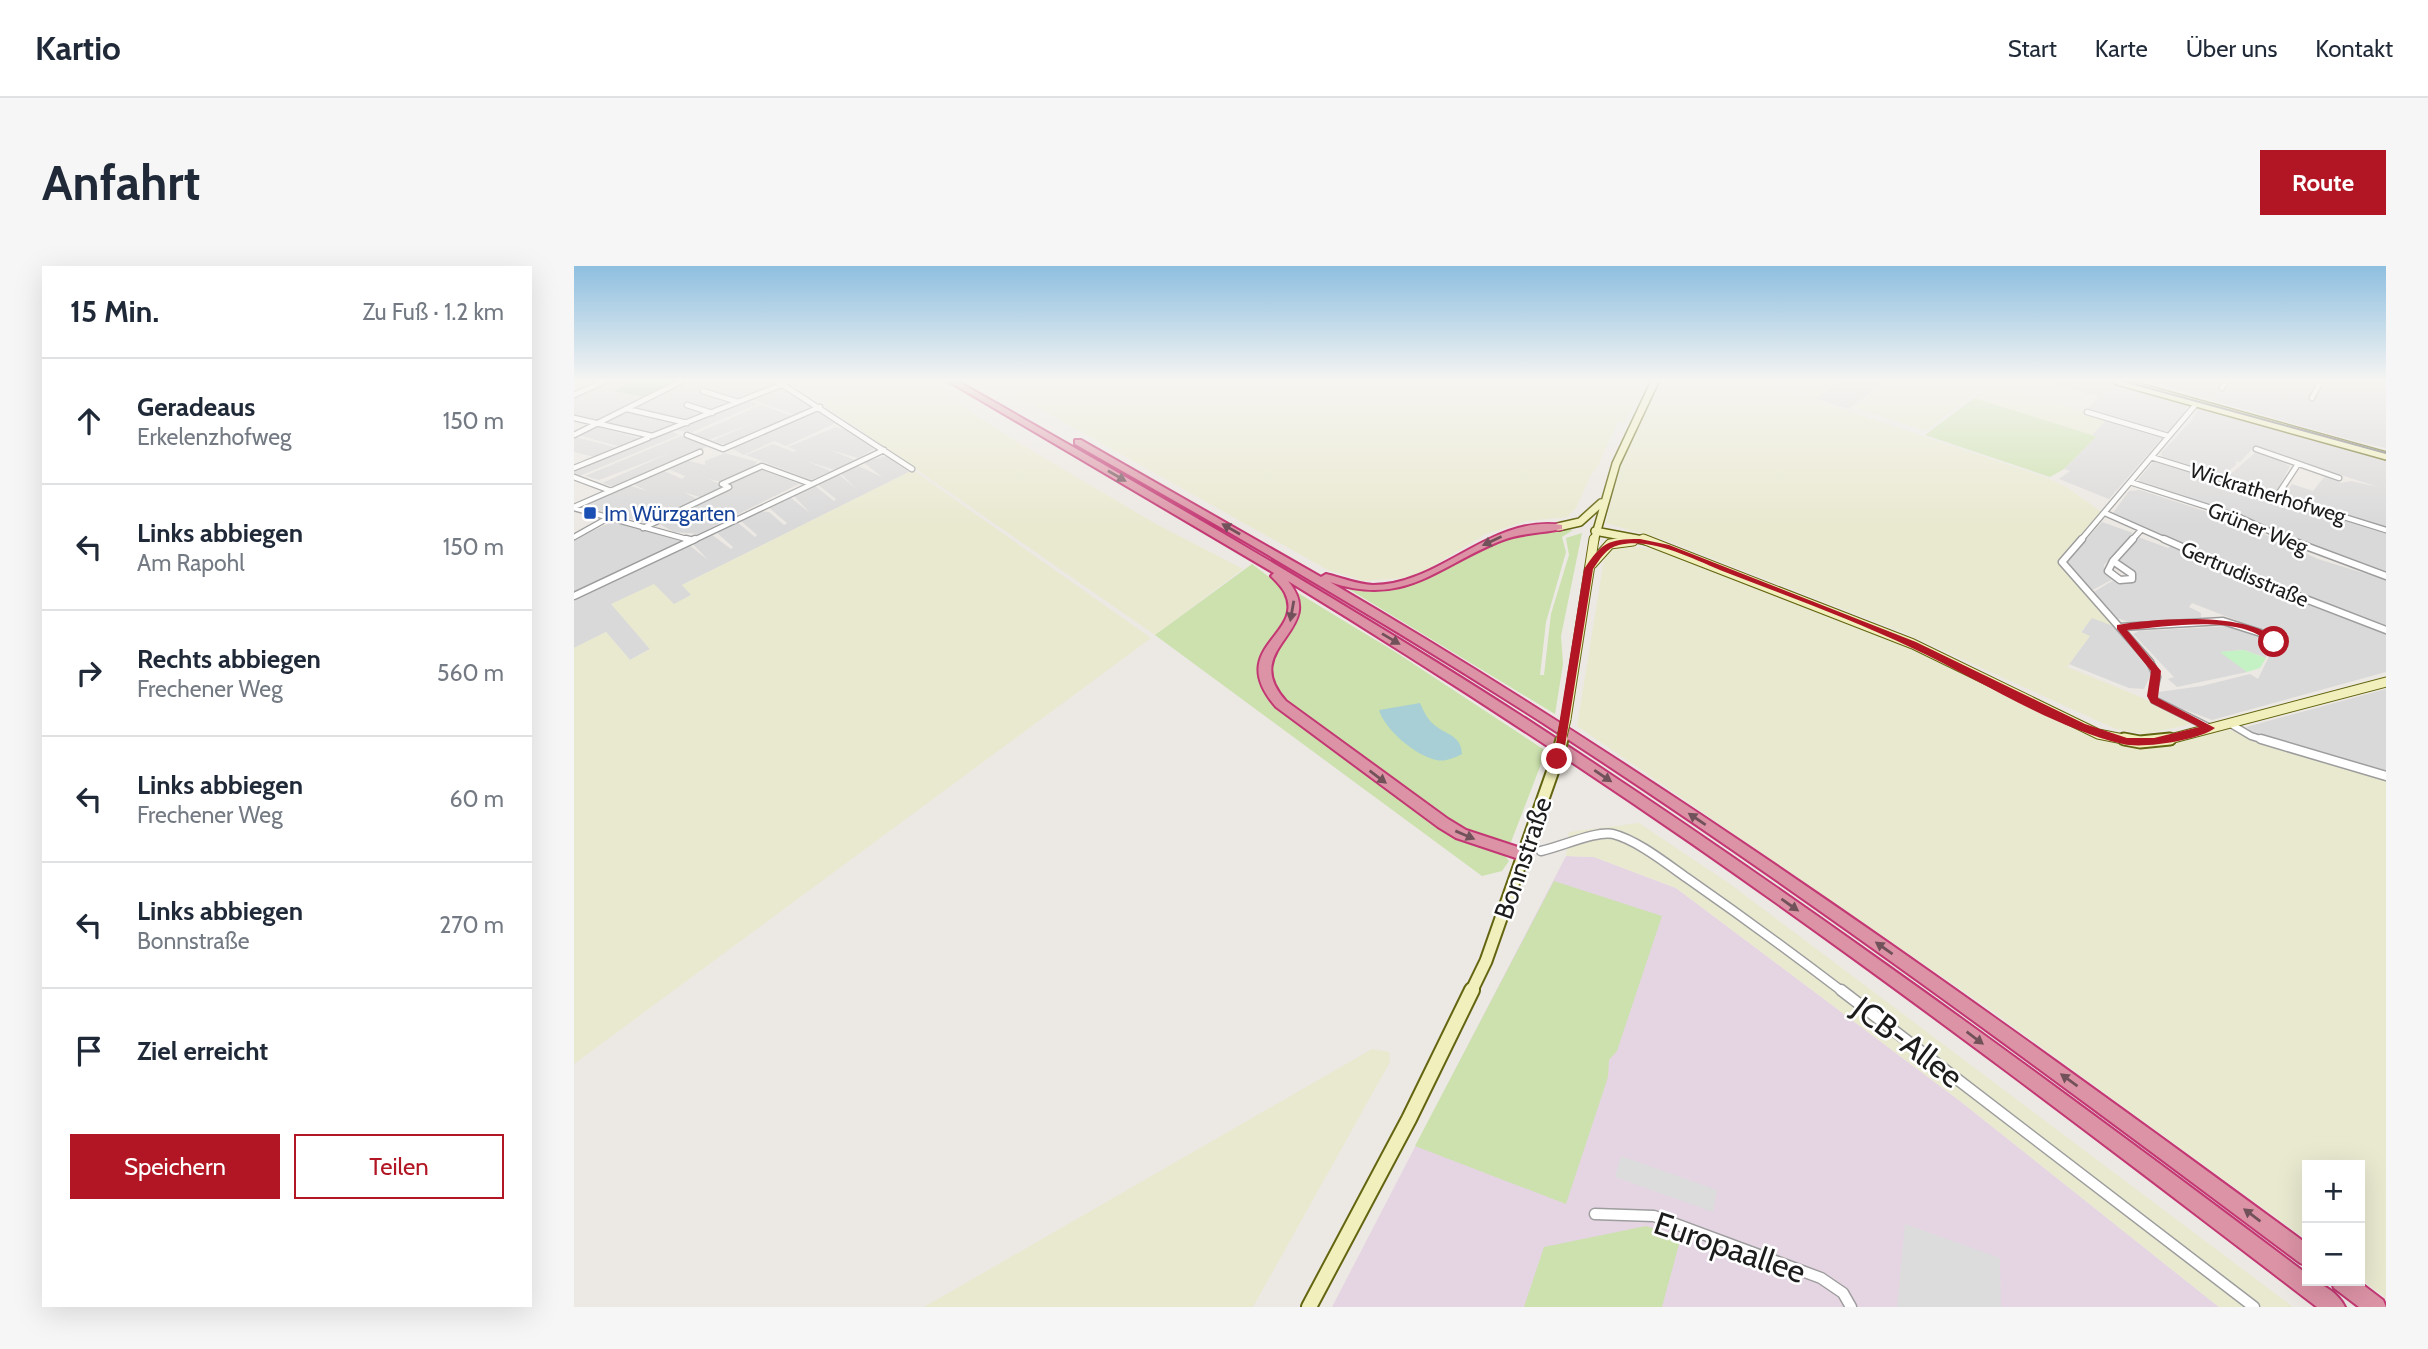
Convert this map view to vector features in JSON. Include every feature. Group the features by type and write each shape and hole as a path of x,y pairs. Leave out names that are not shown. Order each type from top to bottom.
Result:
{"highway":[{"path":"1036,430 1444,672 1743,871 1936,1009 2334,1307"},
{"path":"1056,430 1283,559 1549,721 1749,854 1942,988 2302,1252"},
{"path":"1283,559 1343,583 1385,587 1421,579 1505,536 1558,527"},
{"path":"1257,559 1287,585 1295,604 1289,625 1268,655 1264,668 1266,685 1281,704 1461,835 1525,855"},
{"path":"2348,1286 2376,1307"}],"main road":[{"name":"Bonnstraße","path":"1308,1307 1445,1050 1486,961 1525,855 1557,759 1566,719 1588,569 1601,503 1616,457 1630,430"},
{"path":"2296,430 2386,456"},
{"path":"2312,430 2386,450"},
{"path":"1558,527 1580,522 1601,503"},
{"path":"1558,527 1580,530 1593,542"},
{"path":"1595,531 1635,537 1666,547 1913,644 2098,734 2126,741 2154,742 2386,682"},
{"path":"1588,569 1604,548 1618,542 1640,541 1666,547"}],"street":[{"path":"621,430 648,436 668,430"},
{"path":"687,435 723,449 768,430"},
{"path":"854,430 912,469"},
{"path":"2146,430 2168,436"},
{"path":"2173,430 2062,562 2156,671 2152,696 2154,700 2210,728"},
{"path":"574,468 649,438"},
{"path":"2256,449 2339,478"},
{"path":"574,596 884,450"},
{"path":"574,507 700,452"},
{"name":"Wickratherhofweg","path":"2151,457 2386,530"},
{"path":"2277,496 2298,464"},
{"path":"643,528 729,487 722,484 762,466 812,484"},
{"path":"574,477 611,491"},
{"name":"Grüner Weg","path":"2130,482 2239,517 2318,553 2386,576"},
{"path":"574,507 691,541"},
{"name":"Gertrudisstraße","path":"2105,513 2259,581 2386,630"},
{"path":"574,537 609,518"},
{"path":"2113,561 2141,530"},
{"path":"2120,627 2223,621 2266,634 2274,639 2273,648"},
{"path":"2229,723 2251,736 2386,776"},
{"name":"JCB-Allee","path":"1541,851 1567,846 1591,835 1613,834 1654,855 1770,936 2254,1307"},
{"name":"Europaallee","path":"1595,1214 1654,1216 1836,1285 1850,1301 1851,1307"}],"shaded area":[{"path":"591,430 607,430 640,439 621,447 578,435"},
{"path":"631,430 660,430 647,434"},
{"path":"674,430 698,430 692,432"},
{"path":"705,430 736,430 709,440 695,434"},
{"path":"738,430 762,430 726,445 712,441"},
{"path":"774,430 822,430 786,446 774,441 744,455 731,448"},
{"path":"830,430 844,430 874,449 858,458 830,450 855,460 835,470 806,461 831,471 811,480 746,455 773,444 794,452 796,450 788,447"},
{"path":"2097,430 2140,430 2163,437 2109,499 2059,479 2070,471 2064,469 2096,437 2092,435"},
{"path":"2150,430 2170,430 2162,433"},
{"path":"2183,430 2280,430 2386,459 2386,528 2295,499 2286,493 2292,484 2313,491 2325,476 2341,483 2351,481 2378,487 2260,449 2253,448 2240,462 2236,461 2236,465 2222,477 2163,458 2161,453"},
{"path":"2315,430 2386,430 2386,448"},
{"path":"671,431 679,435 574,476 574,469"},
{"path":"681,436 709,446 614,487 602,483 670,453 599,480 585,476"},
{"path":"574,437 618,448 595,457 574,452"},
{"path":"2257,451 2290,466 2277,490 2266,490 2226,478"},
{"path":"725,453 757,462 752,468 721,482 709,479 726,487 703,498 683,492 699,500 675,510 655,504 672,512 648,523 613,515 616,513 612,511 604,513 586,504 628,485 647,491 631,483 662,470 682,479 685,476 666,468 686,460 705,465 705,461"},
{"path":"886,456 909,472 682,585 692,595 673,605 612,604 650,649 630,660 606,632 574,648 574,599 689,545 708,560 692,543 711,534 731,549 733,547 716,532 737,522 755,537 757,535 740,520 761,511 769,512 784,525 787,523 768,507 790,497 810,513 793,495 814,485 834,501 836,499 817,484 838,474 857,489 840,473 856,465 882,477 863,462"},
{"path":"2157,461 2386,533 2386,573 2299,542 2240,515 2140,482 2139,479 2153,462"},
{"path":"761,469 799,484 698,534 674,532 658,523 731,487 725,484"},
{"path":"2140,490 2235,521 2318,559 2386,580 2386,628 2269,582 2113,513 2129,491"},
{"path":"612,522 681,541 574,594 574,539"},
{"path":"2102,522 2133,533 2104,565 2105,573 2113,579 2089,592 2064,563"},
{"path":"2138,537 2168,548 2171,546 2267,587 2386,632 2386,672 2212,720 2165,702 2159,697 2159,692 2202,686 2250,674 2258,679 2272,650 2278,652 2284,639 2192,603 2189,607 2201,613 2201,618 2131,623 2117,618 2092,593 2114,580 2128,583 2136,580 2135,573 2116,561"},
{"path":"2092,617 2112,625 2147,665 2151,674 2144,689 2129,688 2069,664 2089,637 2081,633"},
{"path":"2231,626 2264,636 2268,649 2266,658 2244,650 2222,652 2247,672 2177,687 2168,679 2174,677 2133,634 2139,631"},
{"path":"2386,689 2386,772 2255,735 2246,727"},
{"path":"1566,856 1594,857 1676,888 1960,1101 2219,1307 1332,1307"},
{"path":"1621,1156 1717,1190 1713,1212 1615,1177"},
{"path":"1905,1224 2000,1258 2001,1307 1897,1307"}],"green space":[{"path":"859,430 998,430 1156,524 1243,569 1155,635"},
{"path":"1077,430 1614,430 1576,508 1567,517 1527,521 1486,534 1423,572 1404,578 1364,581 1328,570"},
{"path":"1634,430 1904,430 2048,478 2068,488 2103,513 2060,563 2116,627 2092,618 2081,632 2090,636 2067,667 2143,698 2192,724 2145,734 2116,729 1902,632 1670,542 1606,523 1621,457"},
{"path":"1932,430 2075,430 2096,437 2064,469 2050,477 1925,435"},
{"path":"2075,430 2097,430 2092,435"},
{"path":"913,470 1151,638 574,1064 574,648 606,632 630,660 650,649 611,604 654,584 674,604 691,595 682,585"},
{"path":"1559,529 1573,530 1562,537 1566,552 1546,622 1540,675 1544,675 1551,614 1569,555 1566,538 1582,533 1561,636 1563,664 1555,714 1342,585 1368,589 1411,583 1510,536"},
{"path":"1618,545 1666,550 1892,640 2099,737 2166,743 2227,729 2386,777 2386,1298 2365,1283 2365,1160 2302,1160 2302,1236 1989,1009 1577,726 1605,553"},
{"path":"1252,564 1286,590 1291,610 1259,669 1262,685 1270,698 1278,707 1464,841 1505,856 1509,861 1502,871 1482,876 1155,635"},
{"path":"1298,593 1397,653 1546,751 1511,842 1486,839 1447,819 1288,706 1275,688 1271,673 1278,649 1298,611"},
{"path":"2244,650 2266,658 2260,668 2247,672 2220,652"},
{"path":"1639,823 1730,884 2293,1307 2219,1307 1960,1101 1676,888 1594,857 1566,856 1569,832"},
{"path":"1554,881 1662,916 1617,1051 1609,1060 1608,1077 1566,1204 1415,1146"},
{"path":"1372,1049 1389,1052 1390,1062 1253,1307 924,1307"},
{"path":"1646,1226 1681,1237 1662,1307 1524,1307 1544,1247"}],"water":[{"path":"1420,703 1431,722 1457,740 1462,754 1439,760 1419,753 1387,726 1379,710"}],"tram line":[{"path":"2300,430 2386,453"}],"place":[{"name":"Im Würzgarten","path":"590,513"}],"route":[{"path":"1557,759 1566,719 1580,609 1588,569 1604,548 1618,542 1640,541 1666,547 1804,599 1913,644 2081,727 2126,741 2154,742 2210,728 2154,700 2152,696 2156,671 2120,627 2223,621 2266,634 2274,639 2274,642"}]}
